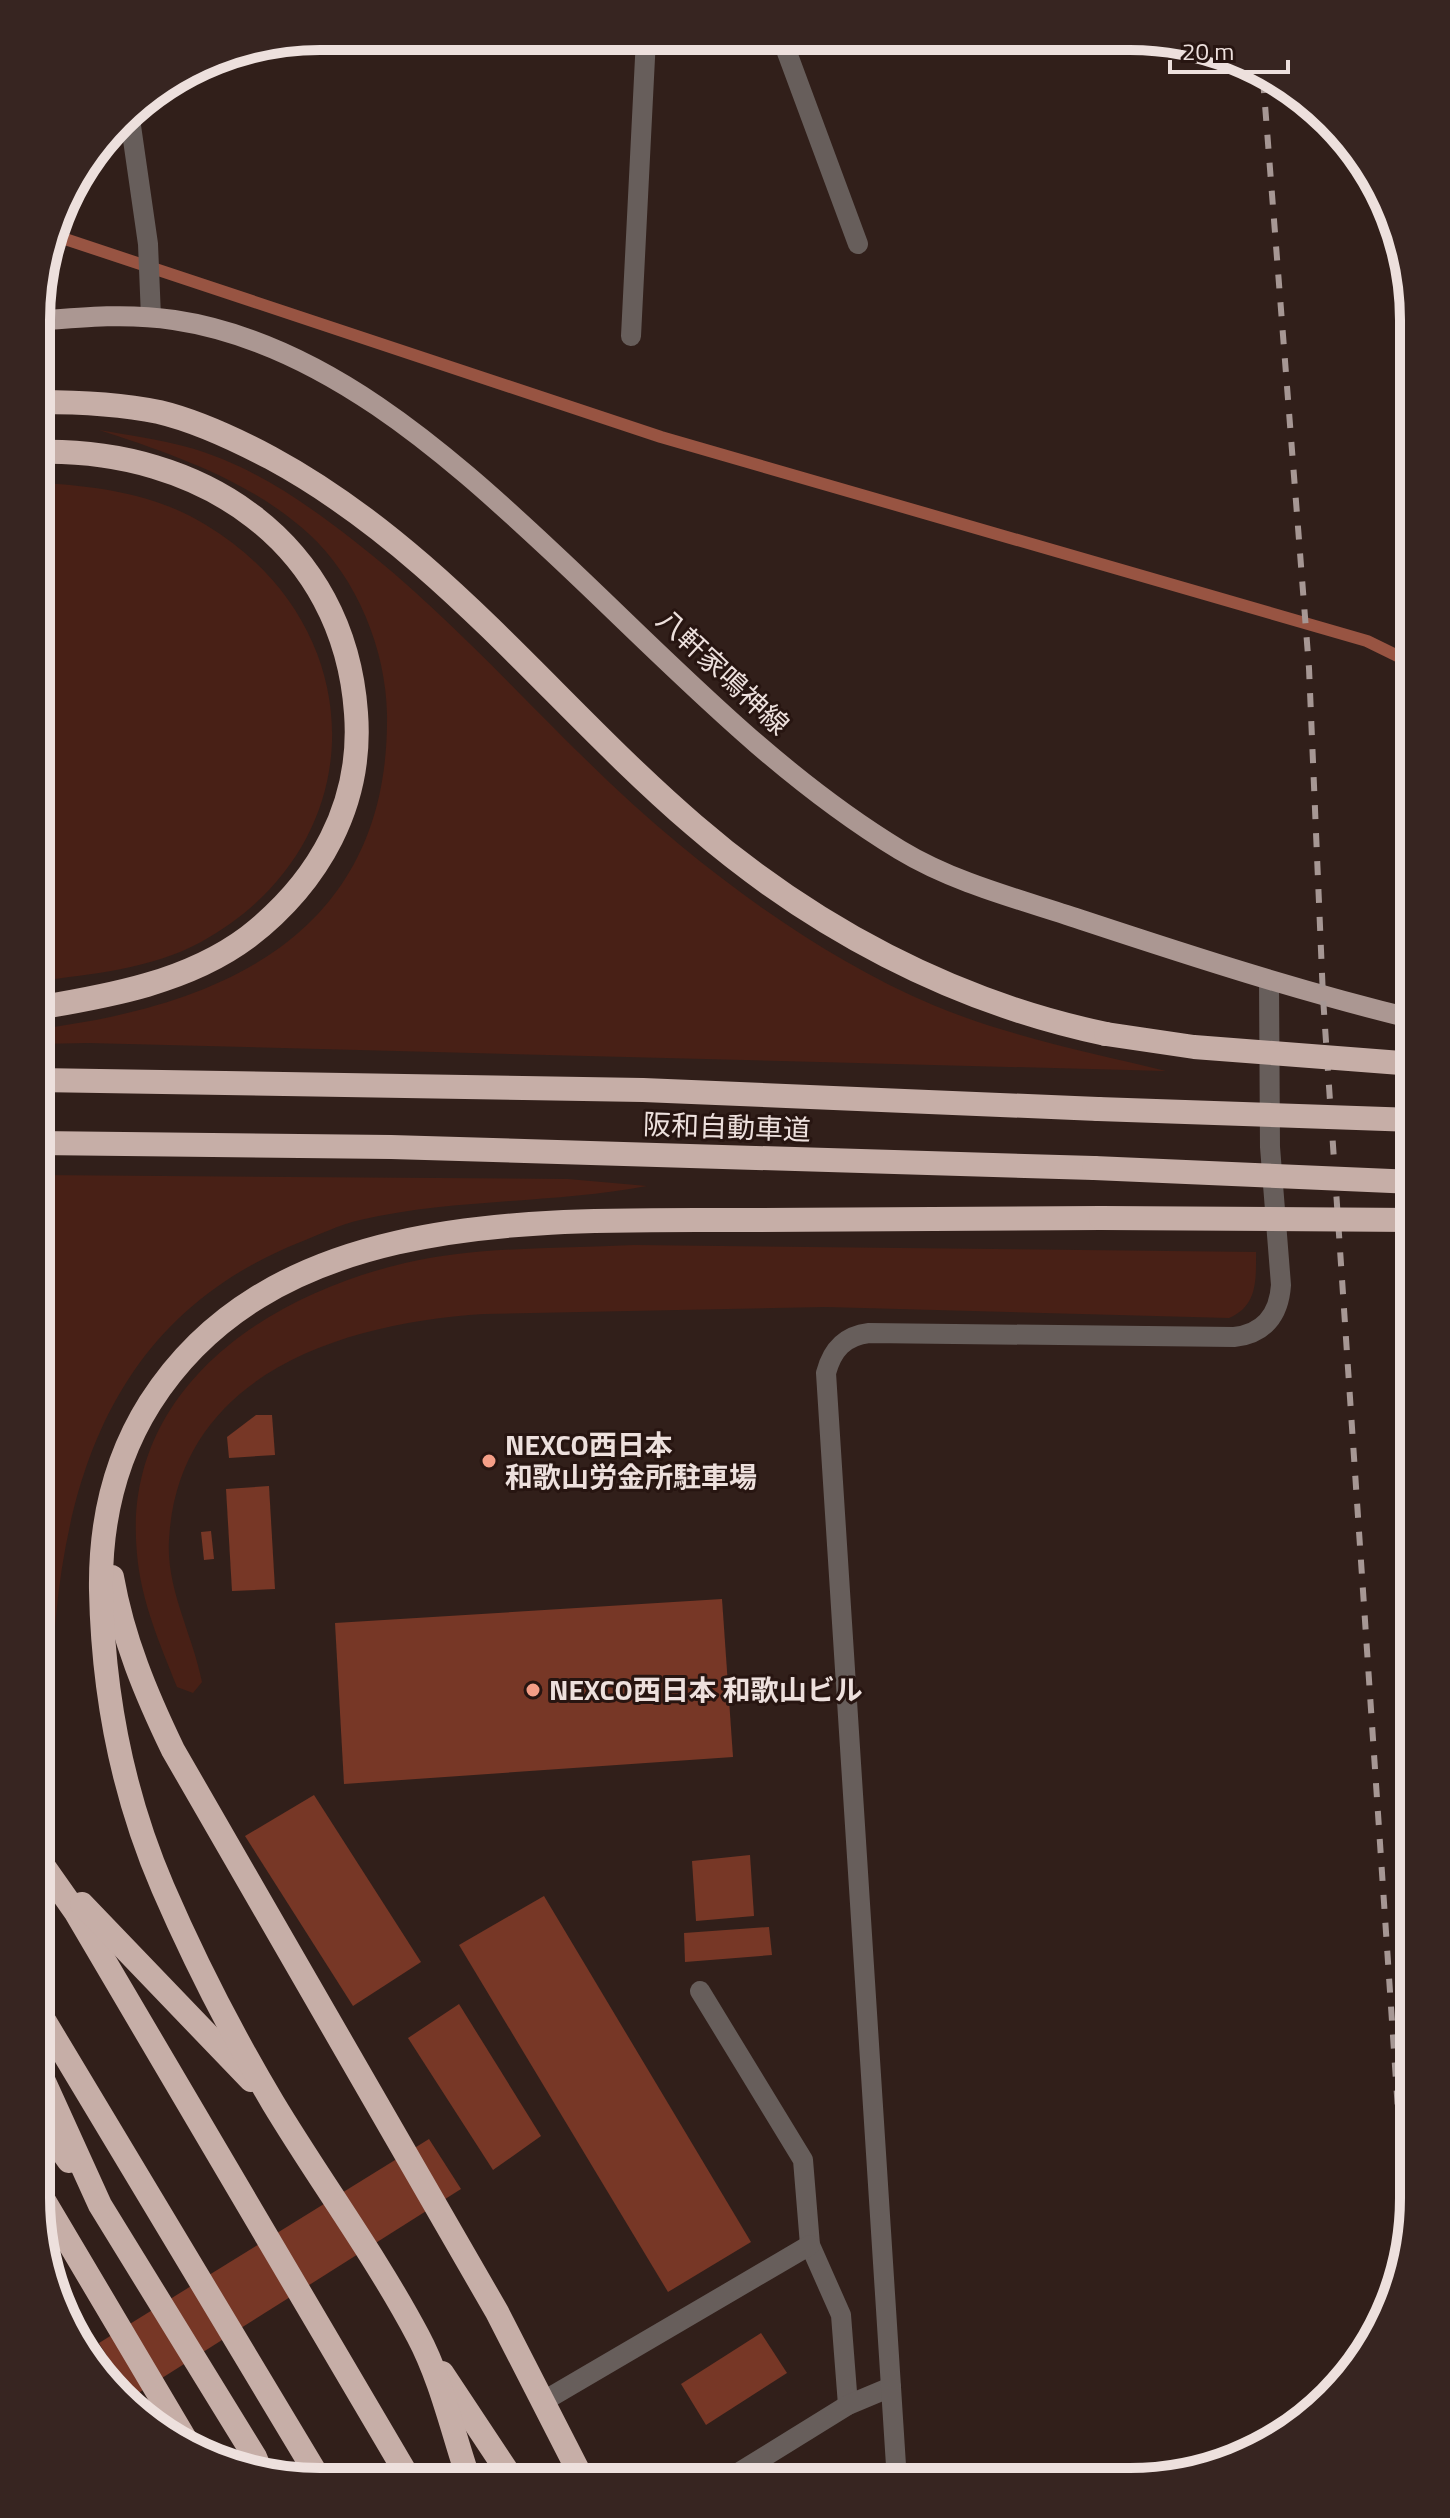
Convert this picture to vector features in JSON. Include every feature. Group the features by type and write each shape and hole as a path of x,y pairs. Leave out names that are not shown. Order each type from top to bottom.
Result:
{"highway":[{"path":"50,402 94,404 162,413 241,442 340,499 415,556 693,825 791,899 941,983 1024,1013 1106,1034 1194,1047 1400,1063"},
{"path":"50,452 93,452 167,468 235,503 266,525 305,569 326,598 338,624 350,657 357,726 352,791 339,825 320,862 273,916 245,939 173,976 137,988 50,1005"},
{"name":"阪和自動車道","path":"50,1080 643,1090 1400,1119"},
{"name":"阪和自動車道","path":"50,1143 391,1147 1094,1168 1400,1181"},
{"path":"505,2468 420,2340 354,2228 273,2102 218,2001 165,1892 121,1763 105,1675 101,1584 104,1522 115,1475 144,1412 184,1356 251,1301 285,1282 346,1256 485,1228 644,1220 1400,1220"},
{"path":"115,1475 111,1571 117,1603 146,1694 215,1828 497,2312 577,2468"},
{"path":"50,1870 273,2102"},
{"path":"50,1875 75,1911 403,2468"},
{"path":"50,2030 313,2468"},
{"path":"50,2095 100,2205"},
{"path":"50,2135 100,2205 256,2460"},
{"path":"51,2212 178,2427"},
{"path":"420,2340 465,2468"}],"main road":[{"name":"八軒家鳴神線","path":"50,320 116,315 151,317 207,328 263,347 341,382 399,421 477,481 794,775 904,853 957,879 1269,981 1400,1015"}],"street":[{"path":"631,336 645,50"},
{"path":"786,50 858,244"},
{"path":"131,128 148,244 151,317"},
{"path":"896,2468 826,1373 835,1350 855,1334 1234,1337 1248,1336 1264,1327 1278,1307 1281,1285 1270,1147 1269,981"},
{"path":"700,1991 803,2160 810,2245 841,2315 848,2405"},
{"path":"542,2402 810,2245"},
{"path":"746,2468 848,2405 891,2387"}],"shaded area":[{"path":"99,430 210,454 254,474 315,511 438,613 597,770 680,845 769,913 833,954 899,990 961,1016 1048,1042 1166,1071 50,1044 50,1027 107,1018 172,1001 232,976 284,944 328,903 360,852 381,789 387,714 385,690 375,641 355,593 326,552 286,515 237,484 155,449"},
{"path":"50,484 107,490 168,506 206,525 261,568 301,619 324,676 332,735 324,795 299,851 258,901 201,942 182,951 142,964 50,980"},
{"path":"50,1175 568,1179 647,1186 575,1196 432,1208 360,1220 298,1243 241,1271 192,1306 153,1346 121,1392 96,1442 77,1496 64,1554 51,1681 55,1790 50,1786"},
{"path":"634,1245 1256,1252 1256,1272 1250,1299 1229,1318 826,1307 484,1314 431,1319 325,1345 277,1368 236,1397 202,1436 179,1483 169,1558 176,1594 202,1682 193,1693 177,1687 152,1622 139,1571 138,1496 152,1444 178,1399 212,1360 254,1327 301,1299 352,1278 405,1263 490,1251"},
{"path":"69,2295 117,2375 86,2333"}],"building":[{"path":"256,1415 272,1415 275,1455 229,1458 227,1437"},
{"path":"269,1486 275,1589 232,1591 226,1489"},
{"path":"211,1531 214,1559 204,1560 201,1532"},
{"name":"NEXCO西日本 和歌山ビル","path":"722,1599 733,1757 344,1784 335,1623"},
{"path":"314,1795 421,1962 353,2006 245,1836"},
{"path":"750,1855 754,1916 696,1921 692,1861"},
{"path":"544,1896 751,2242 668,2292 459,1945"},
{"path":"769,1927 772,1955 685,1962 684,1933"},
{"path":"459,2004 541,2136 493,2170 408,2038"},
{"path":"429,2139 461,2189 136,2395 122,2381 99,2343"},
{"path":"761,2333 787,2373 706,2425 681,2384"}],"waterway":[{"path":"63,238 661,437 1367,641 1400,657"}],"railway":[{"path":"1263,85 1309,668 1323,997 1399,2126"}],"place":[{"name":"NEXCO西日本 和歌山労金所駐車場","path":"489,1461"},
{"name":"NEXCO西日本 和歌山ビル","path":"533,1690"}]}
